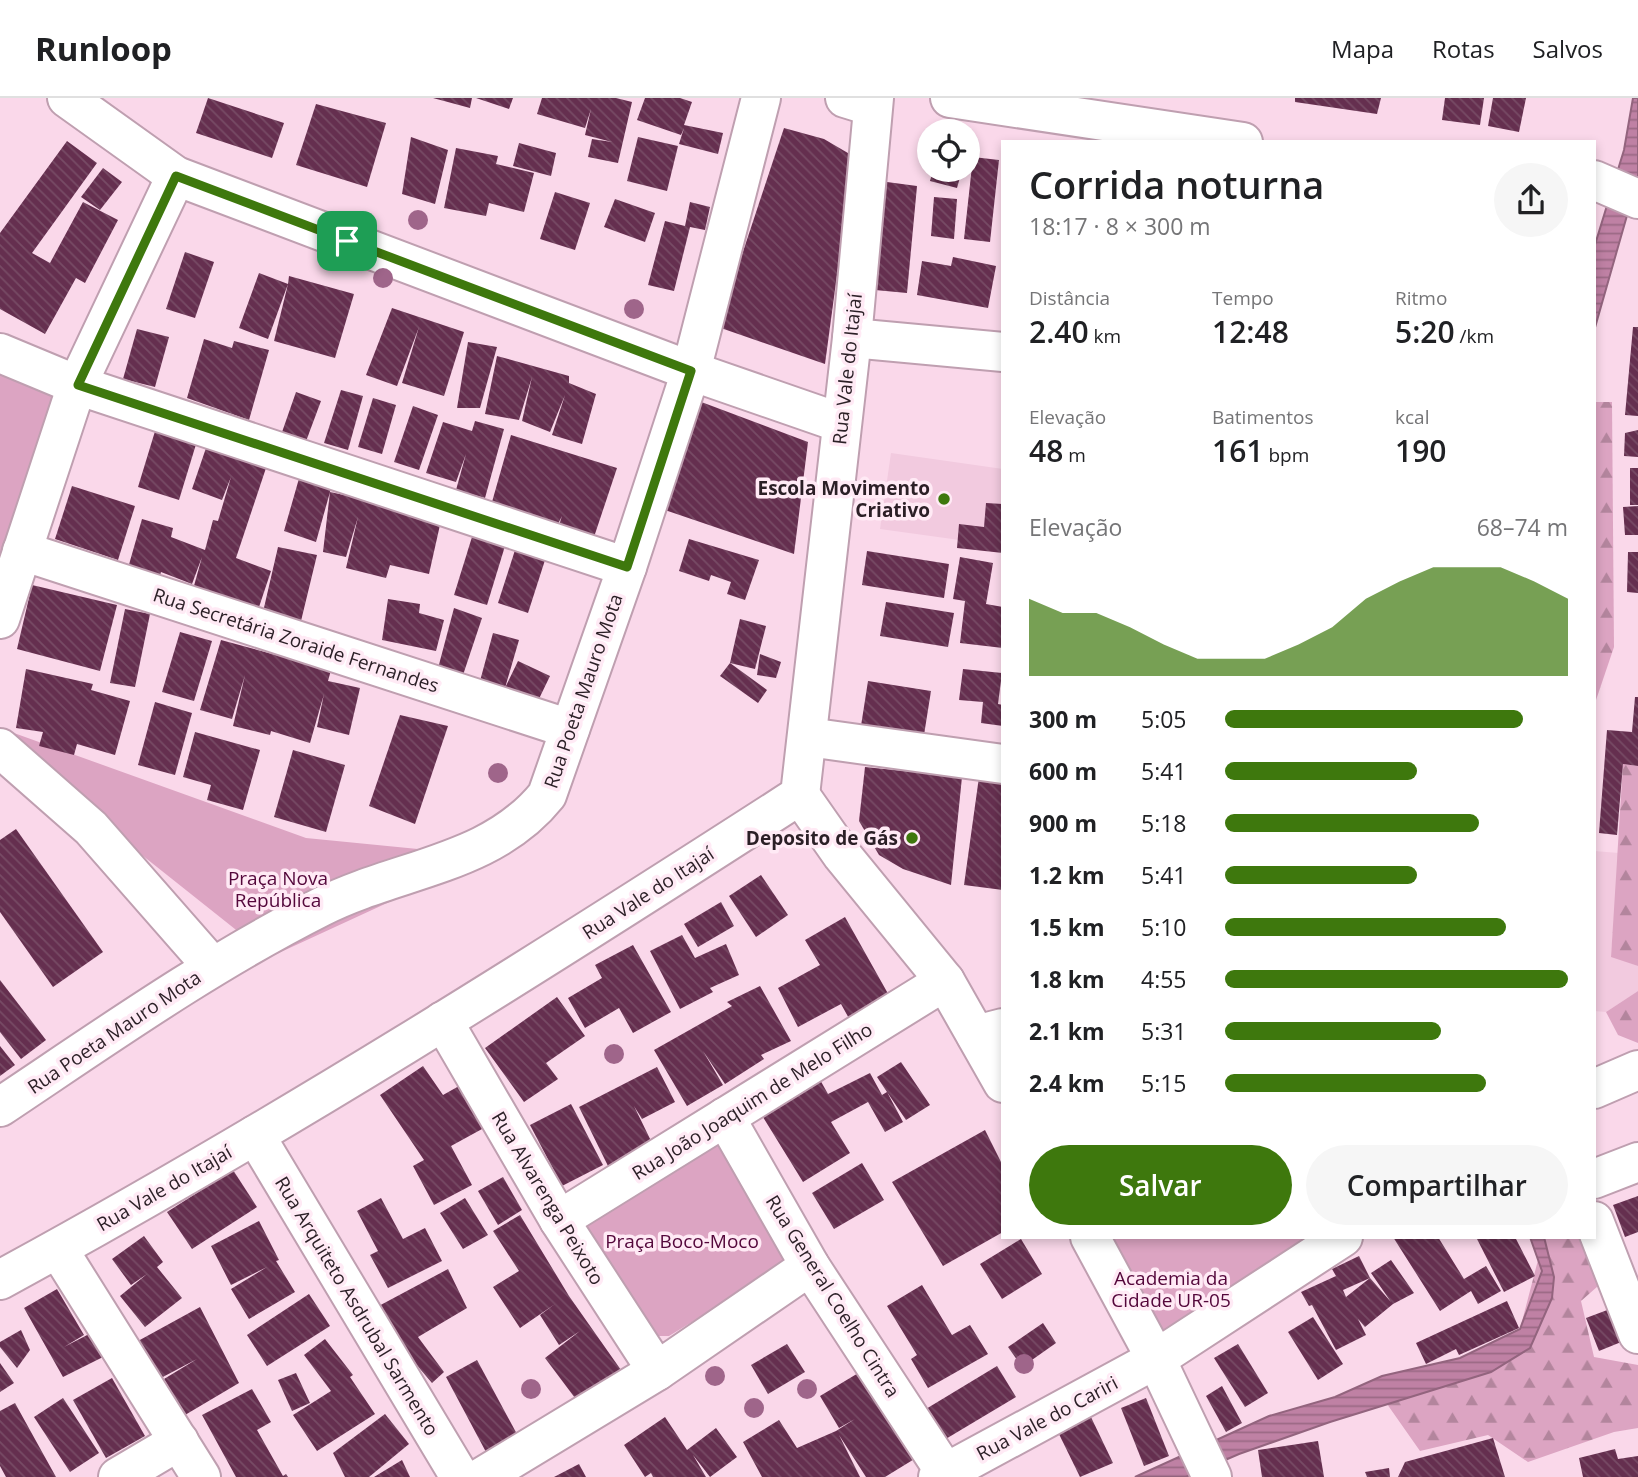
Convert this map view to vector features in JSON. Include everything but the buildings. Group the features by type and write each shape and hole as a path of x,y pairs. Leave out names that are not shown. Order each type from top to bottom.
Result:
{"street":[{"path":"67,98 176,176 691,371 841,423"},
{"name":"Rua Poeta Mauro Mota","path":"0,1107 212,966 324,905 486,847 529,817 547,795 627,567 691,371 761,98"},
{"path":"950,98 1230,140"},
{"name":"Rua Vale do Itajaí","path":"0,1280 255,1135 443,1021 800,795 852,338 863,101"},
{"path":"0,619 78,385 176,176"},
{"path":"1596,181 1638,199"},
{"path":"852,338 1001,352"},
{"path":"0,353 78,385 627,567"},
{"name":"Rua Secretária Zoraide Fernandes","path":"22,551 570,729"},
{"path":"808,737 1001,764"},
{"path":"0,748 91,828 212,966"},
{"path":"800,795 842,855 945,982 989,1031 1001,1076"},
{"name":"Rua João Joaquim de Melo Filho","path":"559,1220 945,982"},
{"name":"Rua Alvarenga Peixoto","path":"443,1021 559,1220 657,1371"},
{"path":"1596,1088 1638,1070"},
{"name":"Rua General Coelho Cintra","path":"725,1117 810,1266 941,1475"},
{"name":"Rua Arquiteto Asdrubal Sarmento","path":"255,1135 460,1477"},
{"path":"1596,1178 1638,1162"},
{"path":"1596,1226 1638,1334"},
{"path":"1091,1239 1156,1359 1207,1465"},
{"name":"Rua Vale do Cariri","path":"941,1475 1156,1359 1339,1239"},
{"path":"58,1248 201,1477"},
{"path":"482,1477 657,1371 810,1266"},
{"path":"118,1477 179,1441"}],"shaded area":[{"path":"1633,98 1638,98 1638,177 1596,324 1596,241 1624,150"},
{"name":"Escola Movimento Criativo","path":"891,453 1001,469 1001,546 880,529"},
{"path":"1596,851 1619,853 1611,956 1638,966 1638,991 1606,1012 1596,1011"},
{"path":"1531,1239 1544,1239 1554,1277 1552,1298 1530,1348 1491,1372 1330,1422 1239,1454 1186,1477 1135,1477 1269,1416 1335,1397 1382,1376 1460,1358 1520,1329 1542,1271"}],"green space":[{"path":"0,345 86,378 0,631"},
{"path":"1596,402 1612,402 1614,647 1596,700"},
{"name":"Praça Nova República","path":"0,728 306,838 489,856 270,957 40,774 0,755"},
{"path":"1623,764 1638,766 1638,966 1611,957"},
{"path":"1638,991 1638,1043 1618,1035 1606,1012"},
{"name":"Praça Boco-Moco","path":"716,1143 783,1253 783,1266 669,1336 653,1336 584,1222"},
{"name":"Academia da Cidade UR-05","path":"1082,1239 1330,1239 1153,1367"},
{"path":"1543,1239 1589,1239 1606,1279 1581,1301 1594,1357 1638,1365 1638,1428 1614,1432 1528,1462 1488,1435 1420,1451 1387,1404 1382,1376 1460,1358 1520,1329"}],"place":[{"name":"Escola Movimento Criativo","path":"944,499"},
{"name":"Deposito de Gás","path":"912,838"}],"route":[{"path":"176,176 347,241 691,371 627,567 78,385 176,176"}]}
